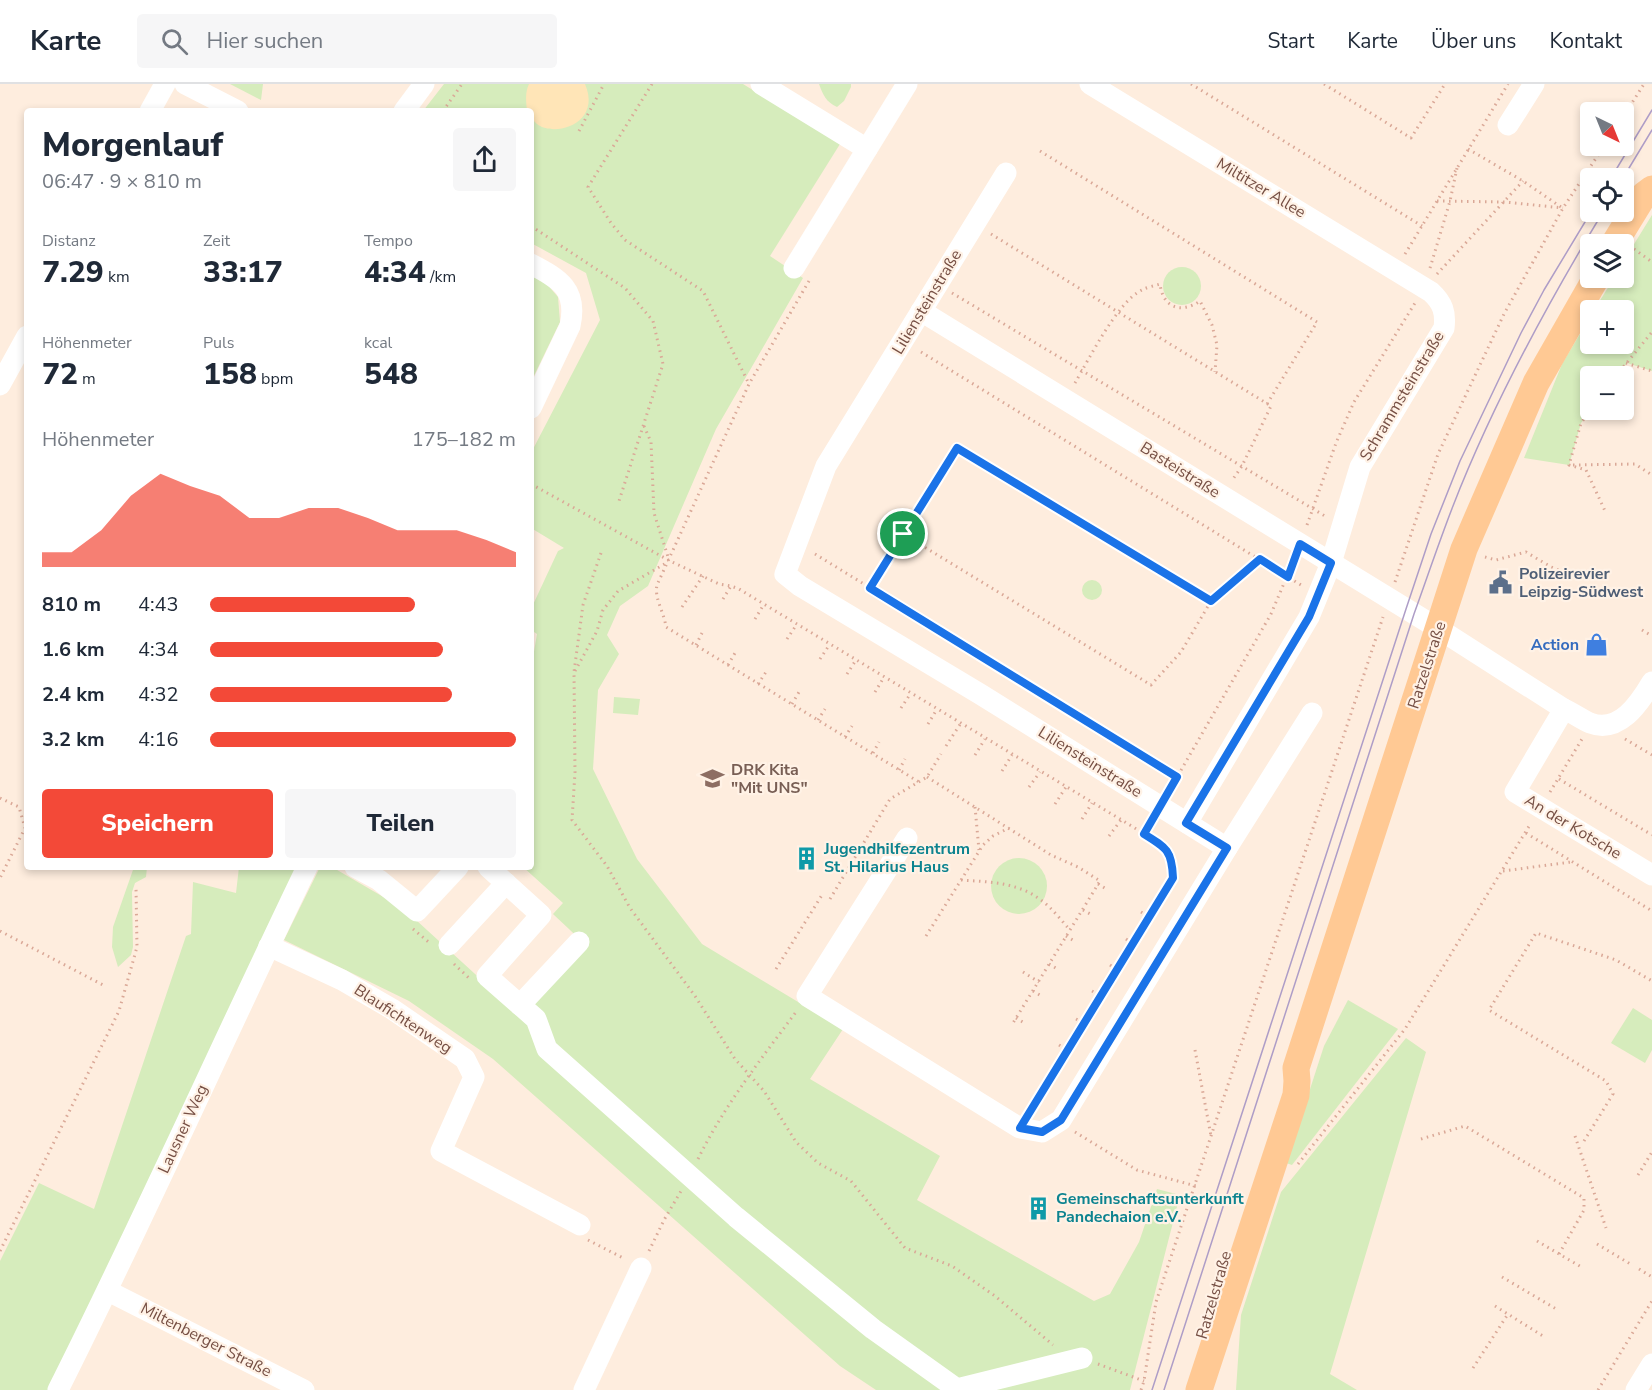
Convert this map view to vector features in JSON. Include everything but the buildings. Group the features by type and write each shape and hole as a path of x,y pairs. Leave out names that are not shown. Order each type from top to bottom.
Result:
{"main road":[{"path":"1628,234 1648,192 1644,186 1652,168"},
{"name":"Ratzelstraße","path":"1199,1390 1296,1095 1296,1068 1464,549 1536,383 1590,288"},
{"name":"Ratzelstraße","path":"1186,1390 1199,1348 1205,1318 1274,1107 1281,1087 1288,1075 1296,1068"}],"street":[{"path":"152,108 165,84"},
{"path":"184,84 232,108"},
{"path":"406,108 424,84"},
{"path":"761,84 867,149"},
{"path":"794,268 907,84"},
{"name":"Miltitzer Allee","path":"1090,84 1427,290"},
{"path":"1508,125 1534,84"},
{"name":"Liliensteinstraße","path":"1006,172 826,466 785,574 800,586 980,694 1227,848"},
{"path":"534,266 553,276 563,285 571,298 573,313 570,326 534,402"},
{"name":"Schrammsteinstraße","path":"1186,823 1309,617 1331,563 1360,466 1444,328 1446,318 1443,308 1439,300 1427,290"},
{"name":"Basteistraße","path":"921,311 1439,629"},
{"path":"0,385 24,341"},
{"path":"1439,629 1564,709 1592,724 1610,726 1625,717 1639,704 1652,682"},
{"name":"An der Kotsche","path":"1564,709 1515,792 1652,875"},
{"path":"907,838 807,996 1020,1128 1042,1132 1061,1120 1312,713"},
{"name":"Lausner Weg","path":"58,1390 108,1291 306,870"},
{"path":"361,870 379,880 417,911 455,870"},
{"path":"491,870 542,915 487,976 536,1019 547,1049 736,1217 873,1329 958,1390 1082,1358"},
{"path":"446,952 506,883"},
{"path":"520,1005 579,942"},
{"name":"Blaufichtenweg","path":"269,946 342,980 392,1009 465,1059 474,1077 441,1151 580,1225"},
{"path":"584,1390 641,1268"},
{"name":"Miltenberger Straße","path":"108,1291 304,1390"},
{"path":"1636,1390 1652,1364"}],"path":[{"path":"444,108 462,84"},
{"path":"579,131 604,84"},
{"path":"652,84 588,187 625,240 703,291 749,384"},
{"path":"1191,84 1422,226 1508,84"},
{"path":"1324,84 1411,138 1445,84"},
{"path":"1633,102 1644,84"},
{"path":"1468,149 1523,181 1563,208"},
{"path":"1040,151 1317,322 1267,404"},
{"path":"1141,1390 1156,1302 1438,454 1504,314 1563,208 1597,156"},
{"path":"1427,290 1457,168"},
{"path":"1144,834 1271,614 1288,577 1336,443 1354,402 1427,290 1523,181"},
{"path":"1437,201 1505,202 1563,208"},
{"path":"975,224 1270,406 1242,466 1221,495"},
{"path":"534,228 625,288 653,321 663,363 619,501"},
{"path":"1634,252 1652,262"},
{"path":"794,268 811,278 749,384 670,561 657,585 656,592 666,627 919,782"},
{"path":"938,284 1342,526"},
{"path":"1065,400 1118,312 1141,290 1160,284 1161,292 1172,306 1186,308 1200,301 1212,325 1217,345 1215,372"},
{"path":"1624,366 1652,332"},
{"path":"921,352 1318,596"},
{"path":"1626,363 1652,371"},
{"path":"1569,465 1583,420"},
{"path":"644,424 651,442 654,513 670,561"},
{"path":"870,588 957,448 1211,601"},
{"path":"1569,465 1635,464 1652,475"},
{"path":"1569,465 1586,470 1606,513"},
{"path":"534,486 670,561 719,584 731,586 764,604 1163,845 1172,860 1173,878 1020,1128"},
{"path":"903,534 1151,685 1181,652 1211,601 1260,559"},
{"path":"1480,555 1496,561 1526,552 1551,567 1571,575"},
{"path":"601,553 583,605 574,672 575,772 572,820 607,866 630,908 695,996 735,1059 764,1091 796,1142 818,1163 851,1181 905,1248 952,1266 995,1296 1056,1348 1144,1381"},
{"path":"815,554 1177,777"},
{"path":"574,672 597,631 603,610 618,591 670,561"},
{"path":"682,607 703,576"},
{"path":"723,599 731,586"},
{"path":"755,619 764,604"},
{"path":"788,639 797,624"},
{"path":"1642,630 1652,636"},
{"path":"696,645 702,633"},
{"path":"820,659 830,644"},
{"path":"728,665 735,653"},
{"path":"847,674 856,660"},
{"path":"758,684 766,672"},
{"path":"875,692 884,677"},
{"path":"792,704 799,692"},
{"path":"901,708 911,693"},
{"path":"818,720 825,709"},
{"path":"928,723 937,709"},
{"path":"946,746 961,723"},
{"path":"845,737 852,726"},
{"path":"1610,726 1652,755"},
{"path":"1272,1169 1283,1172 1294,1169 1405,1029 1585,734"},
{"path":"975,755 986,738"},
{"path":"873,753 879,742"},
{"path":"1646,752 1652,748"},
{"path":"830,899 890,799 927,777 941,754"},
{"path":"1002,771 1012,754"},
{"path":"899,770 905,759"},
{"path":"1029,787 1040,771"},
{"path":"927,777 1051,855 1078,867 1100,881 1013,1023"},
{"path":"1558,778 1652,835"},
{"path":"1055,804 1066,787"},
{"path":"0,798 19,807 24,824"},
{"path":"1082,819 1093,803"},
{"path":"975,807 979,850"},
{"path":"1109,836 1121,820"},
{"path":"926,936 979,850 993,836 1009,828"},
{"path":"0,878 24,830"},
{"path":"1525,832 1652,911"},
{"path":"1502,871 1573,861"},
{"path":"961,880 1006,884 1020,889 1039,898 1070,930"},
{"path":"1098,884 1108,890"},
{"path":"0,1251 119,1011 136,947 136,887"},
{"path":"776,969 822,895"},
{"path":"1082,910 1092,915"},
{"path":"1141,912 1149,917"},
{"path":"407,924 446,952 470,978"},
{"path":"0,932 103,985"},
{"path":"1584,1141 1613,1094 1606,1081 1489,1010 1536,933 1616,960 1652,981"},
{"path":"1066,936 1076,942"},
{"path":"1126,939 1133,944"},
{"path":"1049,964 1059,970"},
{"path":"1110,966 1117,970"},
{"path":"1023,972 1039,982"},
{"path":"1033,991 1043,997"},
{"path":"1092,992 1101,996"},
{"path":"580,1225 589,1242 641,1268 706,1142 749,1075 807,996"},
{"path":"1016,1018 1026,1024"},
{"path":"1076,1018 1084,1023"},
{"path":"1059,1045 1067,1050"},
{"path":"1195,1050 1212,1138"},
{"path":"1421,1139 1465,1126 1584,1198 1584,1210 1559,1254"},
{"path":"1069,1128 1137,1170 1196,1186"},
{"path":"1575,1136 1606,1228"},
{"path":"1638,1175 1652,1152"},
{"path":"1537,1241 1583,1268"},
{"path":"1597,1244 1632,1265"},
{"path":"1639,1269 1652,1277"},
{"path":"1502,1276 1558,1310"},
{"path":"1598,1390 1652,1301"},
{"path":"1495,1306 1543,1336"},
{"path":"1473,1368 1508,1314"}],"green space":[{"path":"230,84 263,84 261,100"},
{"path":"444,84 743,84 840,144 770,256 803,278 716,429 648,586 620,606 607,635 619,654 598,690 593,769 637,859 702,944 843,1029 810,1079 940,1156 917,1200 1094,1301 1110,1294 1139,1242 1157,1189 1180,1195 1130,1390 876,1390 840,1366 493,1059 409,1001 284,940 319,870 337,870 404,909 522,1017 587,946 553,914 563,903 526,870 534,870 534,652 537,634 534,632 534,603 558,551 564,548 534,530 534,447 600,320 586,273 534,245 534,108 425,108"},
{"path":"819,84 851,84 851,87 844,101 837,107 825,98"},
{"path":"1652,215 1652,371 1627,363 1624,366 1580,366 1580,420 1583,420 1569,465 1524,458 1562,364 1580,334 1580,354 1634,354 1634,300 1600,300 1608,288 1634,288 1634,244"},
{"path":"1182,267 1196,272 1201,286 1196,300 1182,305 1168,300 1163,286 1168,272"},
{"path":"534,277 546,283 558,297 560,322 534,376"},
{"path":"1088,580 1096,580 1102,586 1102,594 1096,600 1088,600 1082,594 1082,586"},
{"path":"614,697 640,699 638,715 613,713"},
{"path":"1014,858 1024,858 1039,866 1045,875 1047,886 1045,897 1039,906 1024,914 1014,914 1003,909 996,902 991,891 991,881 996,870 1003,863"},
{"path":"133,870 147,870 146,877 135,883 132,892 133,947 131,955 118,967 112,947 113,927"},
{"path":"239,870 296,870 49,1390 0,1390 0,1261 39,1183 94,1209 186,936 191,934 193,882 236,893"},
{"path":"1348,1000 1398,1029 1292,1165 1286,1163 1324,1046"},
{"path":"1633,1008 1652,1020 1652,1050 1645,1063 1611,1043"},
{"path":"1406,1038 1426,1052 1330,1374 1357,1390 1236,1390 1241,1315 1281,1192"}],"sand":[{"path":"529,84 585,84 589,100 585,113 577,122 566,128 554,129 542,127 534,121 534,108 527,108 526,93"}],"tram line":[{"path":"1617,168 1652,110"},
{"path":"1629,168 1652,130"},
{"path":"1152,1390 1431,534 1460,461 1521,333 1585,222"},
{"path":"1164,1390 1414,614 1448,520 1503,392 1541,319 1597,222"}],"place":[{"name":"Polizeirevier Leipzig-Südwest","path":"1501,583"},
{"name":"Action","path":"1597,645"},
{"name":"DRK Kita \"Mit UNS\"","path":"713,779"},
{"name":"Jugendhilfezentrum St. Hilarius Haus","path":"806,858"},
{"name":"Gemeinschaftsunterkunft Pandechaion e.V.","path":"1038,1208"}],"route":[{"path":"957,448 1211,601 1260,559 1288,577 1300,544 1331,563 1309,617 1186,823 1227,848 1061,1120 1042,1132 1020,1128 1173,878 1172,860 1163,845 1144,834 1177,777 870,588 903,534 957,448"}]}
